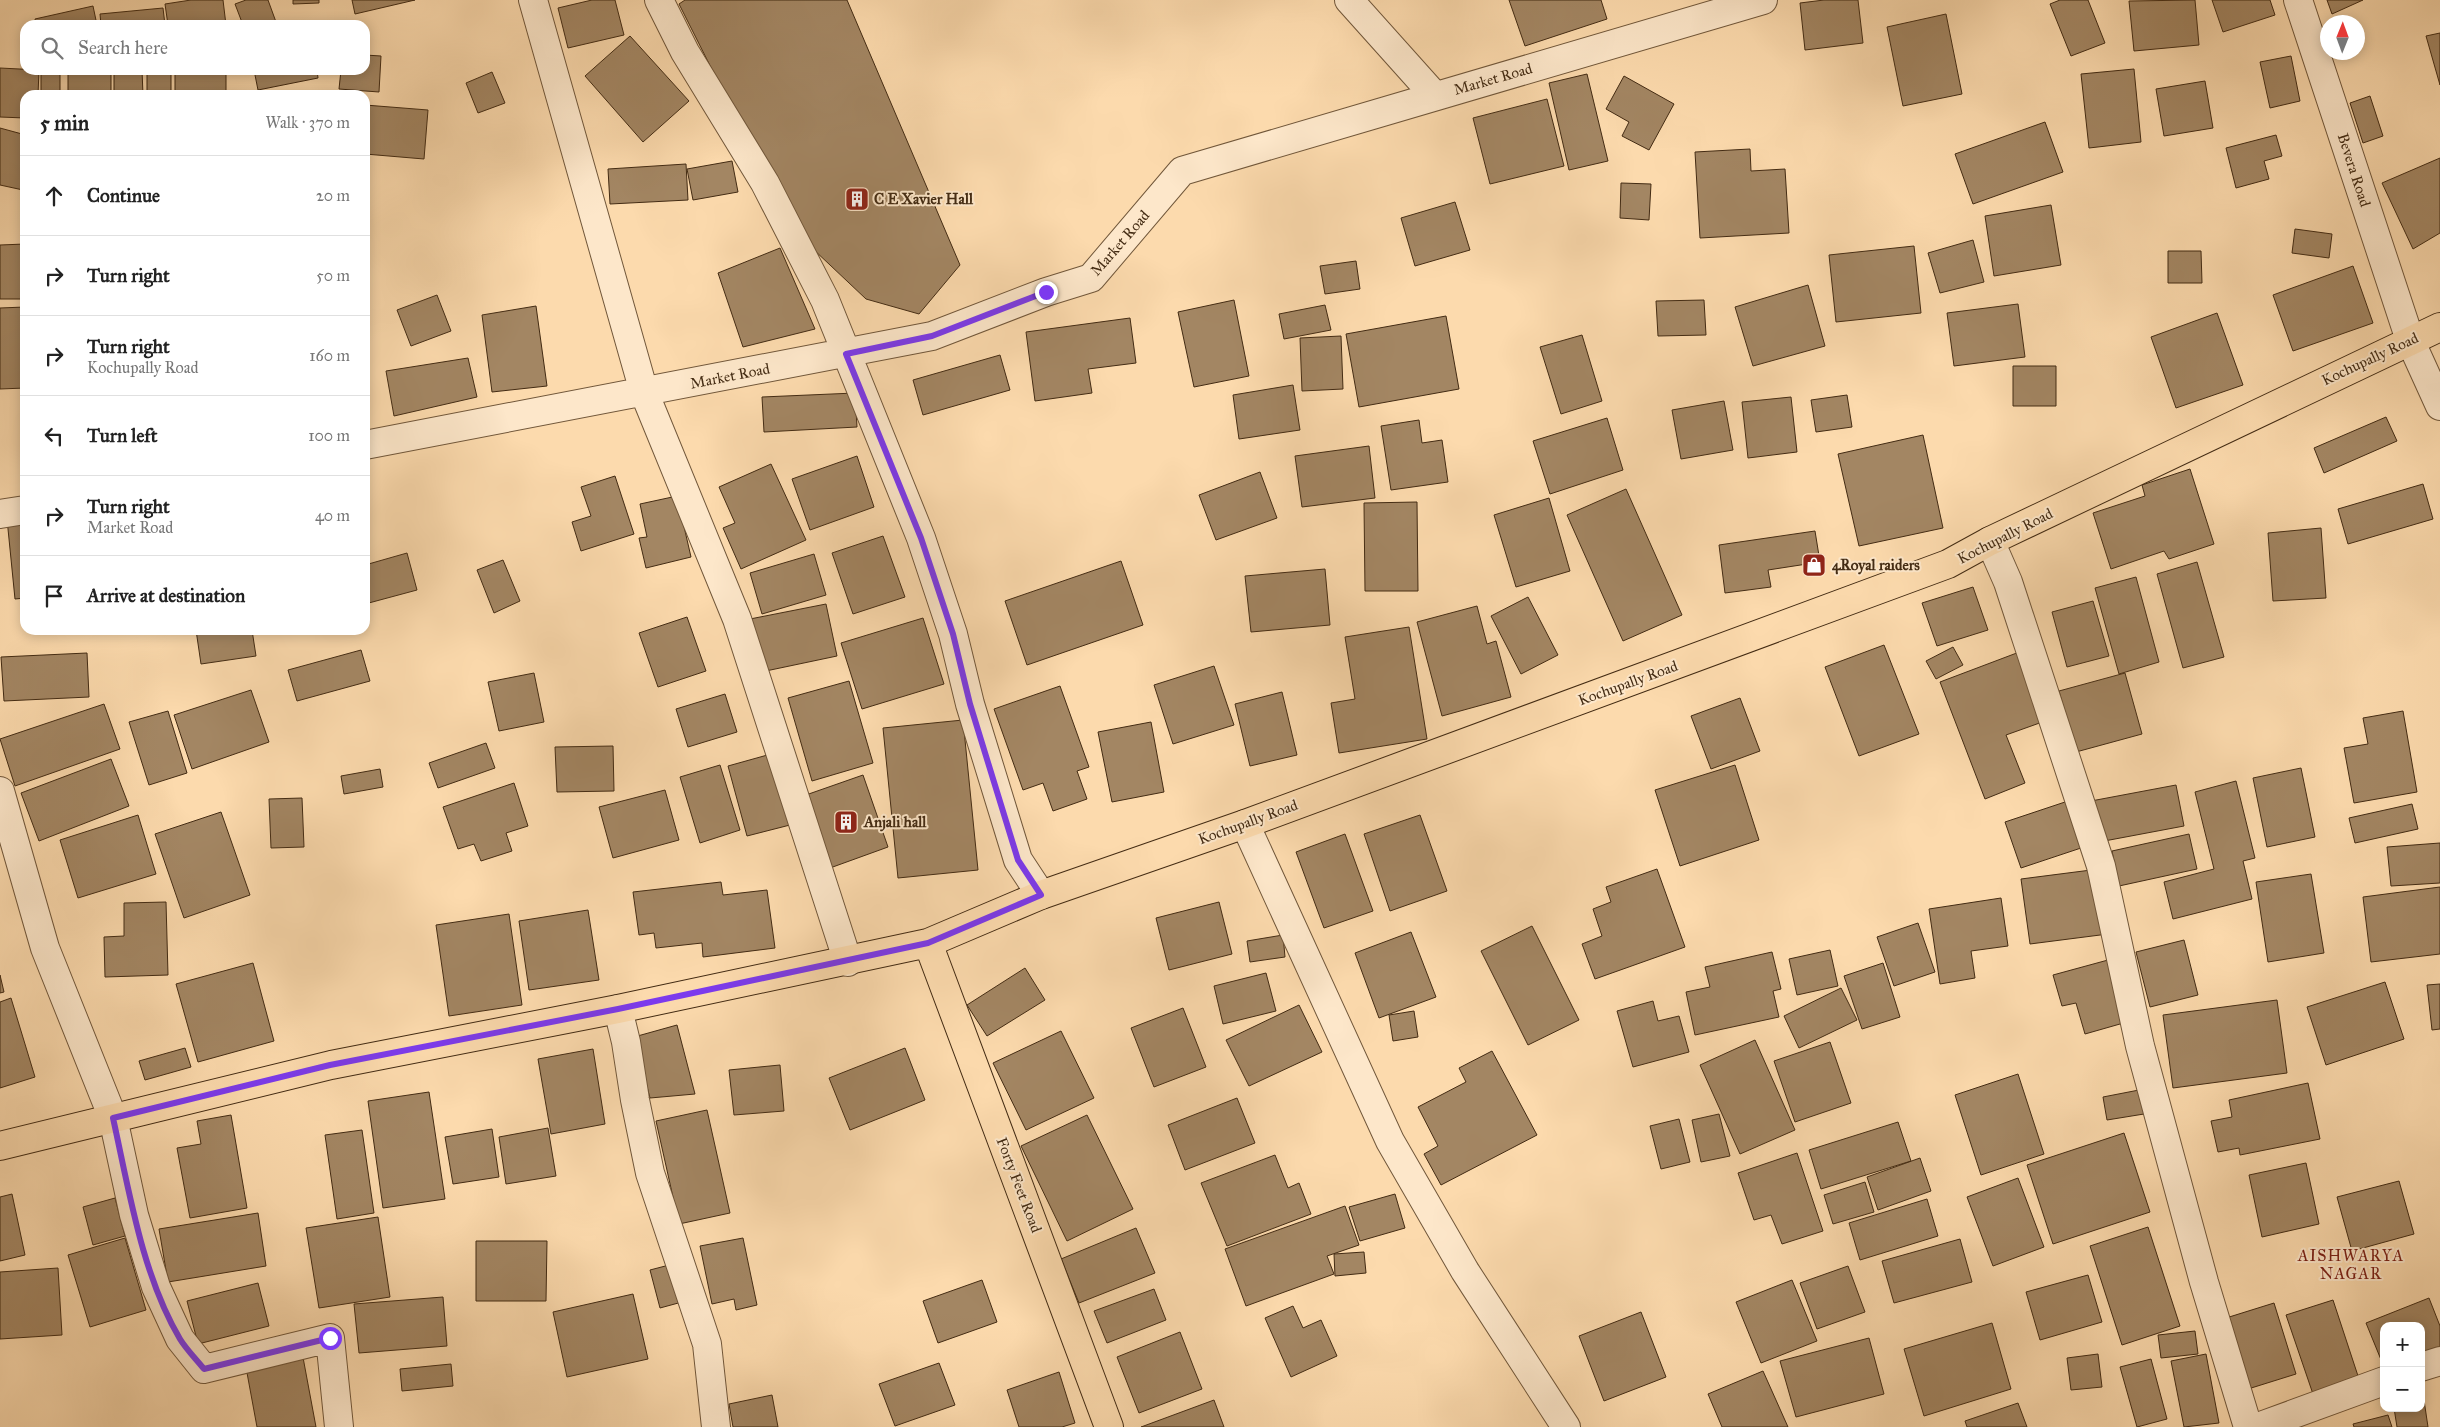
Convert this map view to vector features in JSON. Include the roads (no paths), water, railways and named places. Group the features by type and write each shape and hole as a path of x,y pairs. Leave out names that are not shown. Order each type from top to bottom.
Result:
{"main road":[{"name":"Kochupally Road","path":"0,1146 330,1065 618,1009 848,962 928,943 1041,895 1246,824 1948,564 1990,541 2440,327"},
{"name":"Forty Feet Road","path":"928,943 1109,1427"}],"street":[{"path":"533,0 644,392 737,619 848,962"},
{"path":"659,0 685,52 765,183 825,300 921,538 953,634 970,704 1018,860 1041,895"},
{"path":"1349,0 1435,96"},
{"name":"Market Road","path":"370,444 932,336 1046,292 1091,278 1182,170 1763,0"},
{"name":"Bevera Road","path":"2298,0 2410,340 2440,406"},
{"path":"0,514 20,511"},
{"path":"1990,541 2008,582 2101,866 2140,1046 2204,1282 2248,1427"},
{"path":"0,791 45,948 113,1118 134,1215 150,1269 156,1287 180,1339 204,1369 330,1338 339,1427"},
{"path":"1246,824 1390,1140 1465,1272 1566,1427"},
{"path":"618,1009 626,1042 635,1100 650,1173 707,1344 716,1427"},
{"path":"2424,1367 2440,1361"},
{"path":"2258,1427 2380,1382"}],"place":[{"name":"C E Xavier Hall","path":"857,199"},
{"name":"4Royal raiders","path":"1814,565"},
{"name":"Anjali hall","path":"846,822"}],"district":[{"name":"AISHWARYA NAGAR","path":"2351,1264"}]}
